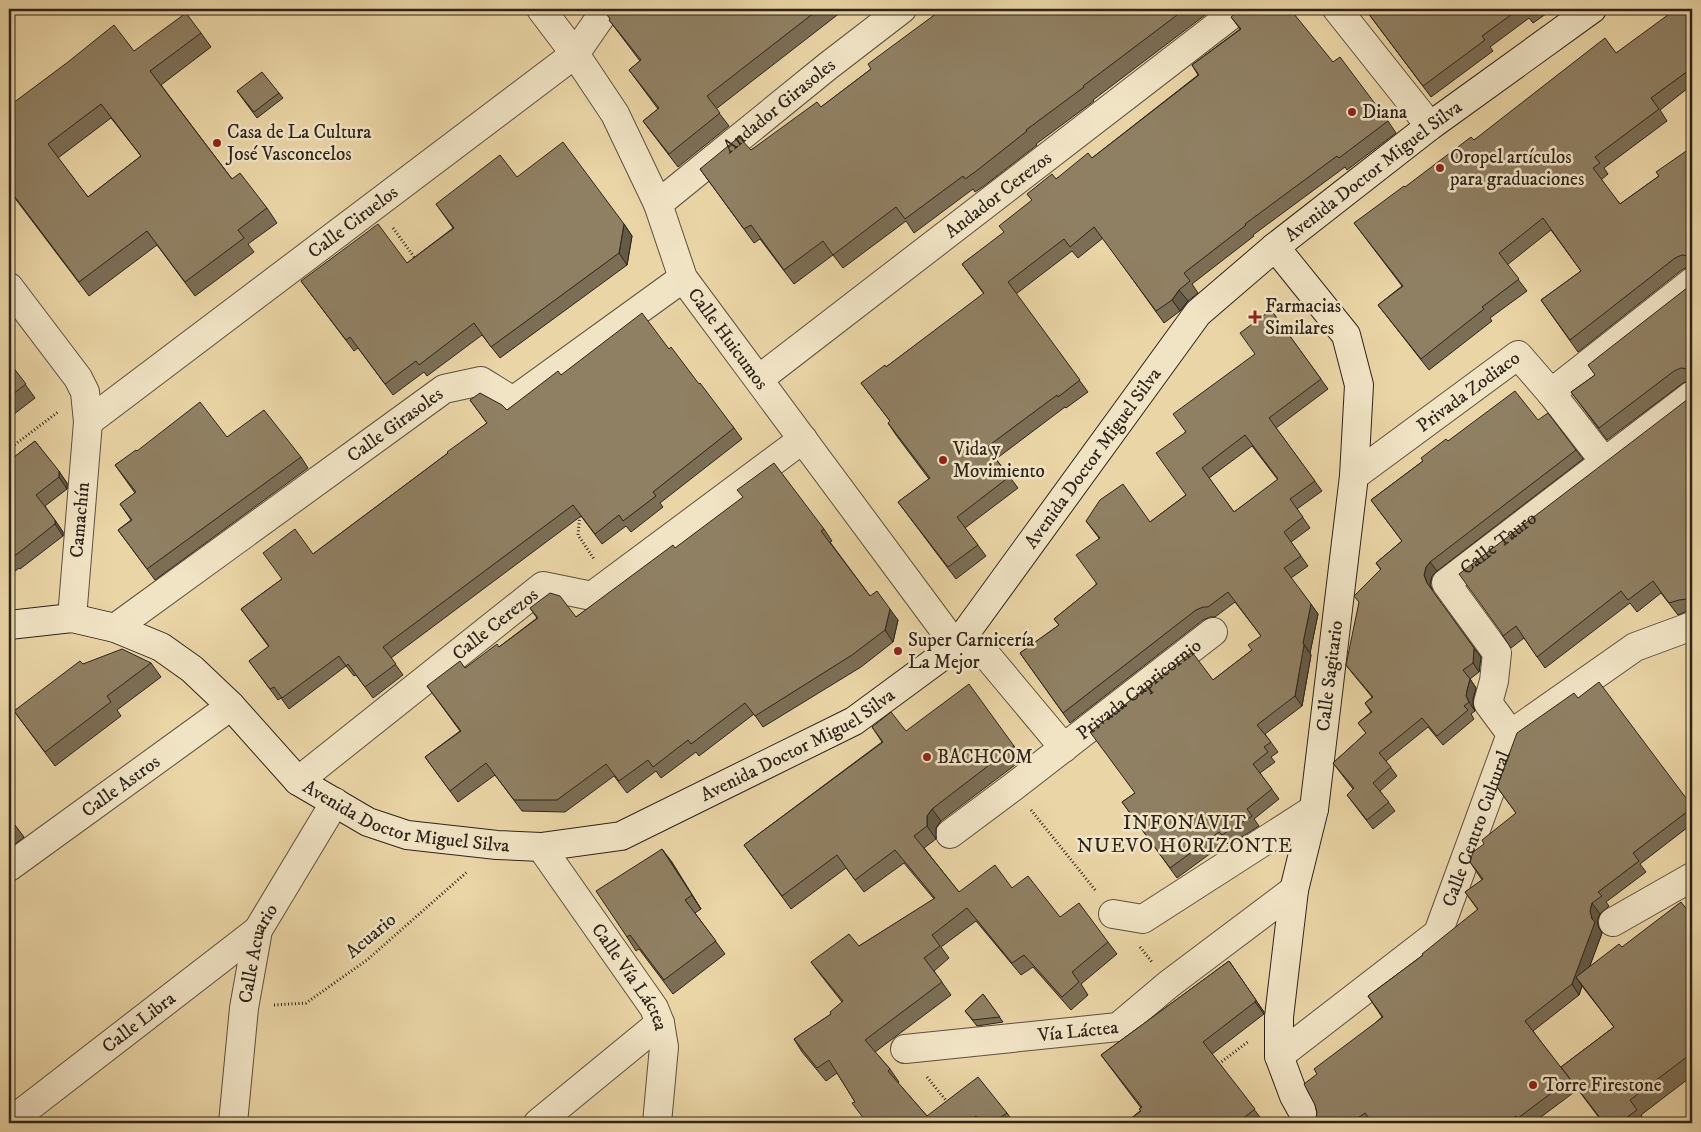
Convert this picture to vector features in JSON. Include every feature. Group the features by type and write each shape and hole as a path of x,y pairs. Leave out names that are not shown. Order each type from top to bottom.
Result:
{"street":[{"name":"Calle Huicumos","path":"540,9 575,54 615,114 658,204 683,278 956,646"},
{"name":"Calle Ciruelos","path":"88,422 575,54 606,9"},
{"name":"Andador Girasoles","path":"658,204 828,66 902,9"},
{"name":"Andador Cerezos","path":"758,379 1239,9"},
{"path":"1337,9 1430,126"},
{"name":"Avenida Doctor Miguel Silva","path":"9,625 72,618 115,628 161,647 192,669 231,706 298,781 368,822 407,834 497,845 541,847 621,836 854,721 956,646 1198,313 1275,246 1430,126 1592,9"},
{"name":"Calle Sagitario","path":"1275,246 1346,335 1359,385 1354,476 1314,809 1294,890 1279,1017 1279,1056 1294,1096 1309,1123"},
{"name":"Calle Girasoles","path":"115,628 444,389 481,381 514,402 683,278"},
{"path":"1604,461 1551,393 1692,282"},
{"path":"9,287 78,378 85,392"},
{"name":"Privada Zodiaco","path":"1354,476 1518,355 1551,393"},
{"name":"Camachín","path":"72,618 88,422 85,392"},
{"name":"Calle Tauro","path":"1511,734 1488,703 1494,681 1497,653 1446,583 1692,395"},
{"name":"Calle Cerezos","path":"298,781 543,586 592,596 803,439"},
{"name":"Calle Centro Cultural","path":"1279,1056 1438,933 1511,734 1635,647 1692,626"},
{"name":"Privada Capricornio","path":"950,834 1014,787 1213,632"},
{"path":"956,646 988,657 1064,748"},
{"name":"Calle Astros","path":"9,867 231,706"},
{"name":"Calle Acuario","path":"233,1123 244,1008 258,930 335,802"},
{"path":"1114,914 1143,919 1314,809"},
{"name":"Calle Vía Láctea","path":"541,847 654,1008 660,1023 664,1048 657,1123"},
{"path":"1613,922 1692,877"},
{"name":"Vía Láctea","path":"905,1050 1118,1027 1169,984 1294,890"},
{"name":"Calle Libra","path":"20,1114 258,930"},
{"path":"538,1123 660,1023"}],"path":[{"path":"376,205 420,266"},
{"path":"9,449 85,392"},
{"path":"580,510 578,535 610,582"},
{"path":"1014,787 1169,984"},
{"name":"Acuario","path":"244,1008 306,1003 367,960 497,845"},
{"path":"1211,1070 1279,1017"},
{"path":"905,1050 952,1108"}],"building":[{"path":"607,9 819,9 707,96 720,113 669,154 643,121 659,108 629,70 641,60 609,20 605,12"},
{"path":"938,9 1185,9 1026,130 975,172 965,179 963,176 905,219 896,207 833,255 823,241 784,270 751,225 744,229 700,169 739,137 751,150 817,102 821,107 871,69 868,64 937,13 935,11"},
{"path":"1241,9 1290,9 1333,62 1340,57 1388,121 1245,224 1184,273 1190,281 1179,290 1172,300 1156,311 1094,227 1070,247 1064,239 1008,282 1080,380 987,447 1009,477 957,517 978,545 948,567 898,502 930,478 888,423 890,421 861,383 885,365 886,367 984,293 962,264 1004,232 999,226 1032,200 1027,194 1052,174 1056,179 1088,153 1092,158 1199,75 1192,65 1241,29 1231,17"},
{"path":"1365,9 1519,9 1482,36 1485,40 1423,86"},
{"path":"1676,9 1692,9 1692,68 1651,98 1659,109 1595,157 1600,163 1593,168 1620,204 1659,176 1656,172 1692,147 1692,258 1682,255 1675,258 1570,340 1541,300 1581,271 1543,218 1499,253 1519,279 1482,307 1484,309 1421,359 1378,305 1403,286 1354,223 1471,137 1474,140 1605,38 1616,53"},
{"path":"186,13 201,33 150,71 232,179 240,173 267,208 238,230 244,238 185,282 147,231 79,282 9,189 9,106 114,25 134,51","holes":["101,104 141,156 88,197 48,144"]},
{"path":"262,72 279,93 254,112 237,91"},
{"path":"563,142 624,224 619,253 491,347 474,323 419,365 416,361 385,384 350,337 346,340 301,281 378,224 407,263 454,228 436,204 500,155 517,177"},
{"path":"1692,284 1692,371 1681,368 1674,371 1599,428 1571,392 1595,375 1588,365"},
{"path":"1271,310 1321,379 1269,418 1315,481 1290,499 1303,517 1284,532 1301,556 1284,568 1311,604 1295,696 1257,725 1271,742 1264,747 1268,752 1253,764 1272,789 1247,809 1252,816 1222,835 1219,832 1170,868 1122,802 1135,793 1090,732 1192,652 1213,680 1252,650 1248,645 1261,636 1228,592 1208,607 1196,610 1063,713 1020,653 1059,625 1054,619 1097,584 1076,555 1100,538 1086,521 1100,500 1123,484 1150,522 1186,495 1156,453 1186,432 1173,414 1255,354 1240,333","holes":["1245,435 1278,479 1234,512 1202,468"]},
{"path":"642,313 669,349 671,347 700,383 734,428 653,492 656,496 623,521 619,515 595,534 573,505 383,647 396,664 365,687 348,664 346,666 339,656 282,698 274,687 270,689 249,661 269,646 241,609 282,579 263,553 295,529 313,554 487,423 470,400 480,393 502,405 507,410 558,371 561,375"},
{"path":"9,362 26,384 9,397"},
{"path":"1515,391 1538,420 1548,413 1576,450 1426,567 1424,575 1427,583 1474,648 1473,663 1463,670 1470,679 1466,696 1469,702 1464,706 1468,710 1437,736 1422,718 1379,753 1391,767 1373,783 1389,802 1367,820 1347,795 1354,788 1333,763 1366,733 1358,723 1372,712 1365,703 1373,697 1346,665 1359,602 1354,596 1381,569 1376,563 1402,541 1371,500 1423,461 1421,458 1446,439 1448,441"},
{"path":"1692,396 1692,575 1688,578 1692,584 1692,602 1687,599 1669,603 1653,581 1628,600 1621,591 1537,657 1516,626 1503,636 1459,574"},
{"path":"200,402 227,437 264,410 301,457 147,569 118,530 132,520 120,504 136,492 115,465 137,451"},
{"path":"35,441 59,471 59,477 36,495 55,520 55,524 12,558 11,556 9,558 9,461"},
{"path":"774,463 824,529 821,531 870,596 877,591 890,609 885,630 852,655 755,716 745,703 691,744 688,740 653,767 648,760 619,781 606,764 557,800 514,800 486,763 450,791 425,757 461,731 427,686 460,661 465,668 497,644 499,647 538,618 530,608 550,593 560,596 576,617 673,545 675,548 743,497 737,490"},
{"path":"122,649 151,663 107,696 111,702 45,752 14,711 80,661 83,664"},
{"path":"1599,682 1692,808 1633,853 1639,861 1598,892 1602,896 1592,903 1590,911 1595,922 1572,984 1525,1021 1570,1079 1518,1118 1516,1116 1507,1123 1373,1123 1365,1113 1350,1123 1316,1123 1317,1113 1315,1105 1304,1084 1317,1074 1314,1069 1383,1017 1368,996 1423,955 1478,909 1465,892 1483,879 1470,862 1473,852 1484,844 1482,840 1516,813 1497,787 1517,733 1574,693 1578,698"},
{"path":"969,684 1014,746 932,809 927,816 927,826 914,836 959,892 995,865 1012,888 1028,876 1060,917 1079,903 1108,942 1072,972 1079,982 1062,997 1024,955 1012,963 967,908 932,935 940,946 924,958 942,982 865,1040 890,1069 888,1071 927,1116 978,1077 1007,1113 992,1123 981,1123 976,1116 967,1123 867,1123 852,1103 855,1102 829,1060 817,1068 794,1039 831,1014 830,1012 843,1001 811,962 849,934 859,946 935,898 895,850 855,880 837,855 782,896 744,845 883,742 872,727 891,712 906,731"},
{"path":"9,817 15,825 9,831"},
{"path":"662,849 692,895 685,900 716,941 664,980 630,935 627,937 596,891"},
{"path":"1681,902 1692,916 1692,1053 1630,1100 1637,1110 1619,1123 1604,1123 1561,1067 1614,1027 1576,977 1619,944 1622,947"},
{"path":"1229,961 1256,1000 1203,1042 1255,1109 1237,1123 1125,1123 1141,1111 1139,1109 1142,1107 1101,1055"},
{"path":"983,994 1000,1017 973,1020 965,1011"}],"place":[{"name":"Diana","path":"1352,112"},
{"name":"Casa de La Cultura José Vasconcelos","path":"217,143"},
{"name":"Oropel artículos para graduaciones","path":"1440,168"},
{"name":"Farmacias Similares","path":"1255,317"},
{"name":"Vida y Movimiento","path":"943,460"},
{"name":"Super Carnicería La Mejor","path":"898,651"},
{"name":"BACHCOM","path":"927,757"},
{"name":"Torre Firestone","path":"1533,1085"}],"district":[{"name":"INFONAVIT NUEVO HORIZONTE","path":"1185,834"}]}
